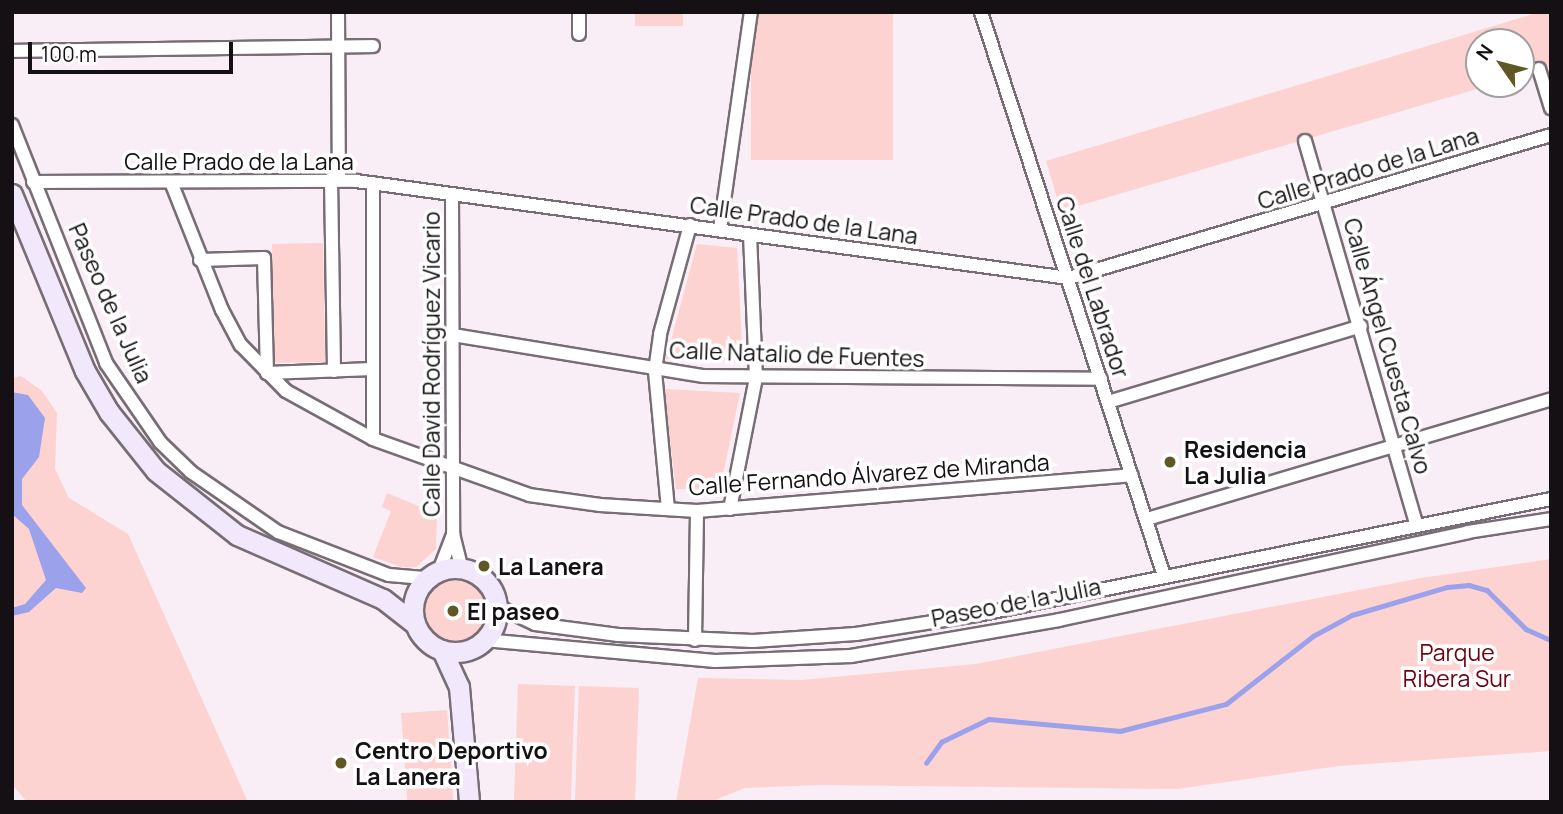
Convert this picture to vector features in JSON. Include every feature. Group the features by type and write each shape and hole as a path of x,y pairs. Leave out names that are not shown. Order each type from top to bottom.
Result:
{"street":[{"path":"334,371 338,12"},
{"path":"579,12 579,34"},
{"path":"720,229 751,12"},
{"name":"Calle del Labrador","path":"981,12 1164,576"},
{"path":"12,51 373,46"},
{"path":"1539,69 1551,108"},
{"name":"Paseo de la Julia","path":"12,125 106,363 127,399 167,449 234,505 278,532 390,575 433,575"},
{"name":"Calle Prado de la Lana","path":"33,182 335,179 1069,278 1551,135"},
{"name":"Calle Ángel Cuesta Calvo","path":"1305,141 1397,448 1416,523"},
{"name":"Calle Fernando Álvarez de Miranda","path":"171,182 200,260 241,345 267,373 313,408 373,439 453,471 529,495 668,509 730,509 1132,475"},
{"path":"373,183 373,439"},
{"name":"Paseo de la Julia","path":"12,194 85,371 108,412 156,471 237,536 383,599 414,623"},
{"name":"Calle David Rodríguez Vicario","path":"452,194 453,534 462,569"},
{"path":"668,509 655,371 660,334 690,225"},
{"path":"730,509 756,379 750,235"},
{"path":"200,260 264,258 267,373 373,369"},
{"path":"1108,402 1361,326"},
{"name":"Calle Natalio de Fuentes","path":"453,335 655,371 756,379 1101,379"},
{"path":"1147,519 1397,448 1551,399"},
{"name":"Paseo de la Julia","path":"497,606 536,624 695,640 856,634 1164,576 1416,523 1551,499"},
{"path":"695,640 697,510"},
{"name":"Paseo de la Julia","path":"476,645 715,661 851,656 1059,620 1468,533 1551,519"},
{"name":"Calle David Rodríguez Vicario","path":"433,575 453,534"},
{"path":"460,687 476,645 494,624 497,606 486,582 462,569 433,575 415,597 414,623 422,637 442,650 460,687 469,802"},
{"name":"Paseo de la Julia","path":"383,599 415,597"},
{"path":"442,650 476,645"}],"green space":[{"path":"635,12 683,12 683,26 635,26"},
{"path":"751,12 893,12 893,160 751,160"},
{"path":"1540,12 1551,12 1551,67 1535,72 1535,28 1487,28"},
{"path":"1465,35 1465,93 1061,211 1046,161"},
{"path":"323,243 325,362 274,363 272,244"},
{"path":"697,244 737,248 743,361 666,359"},
{"path":"21,376 42,391 57,413 55,469 69,498 128,534 248,802 27,802 12,784 12,378"},
{"path":"664,389 740,393 720,489 676,489"},
{"path":"387,493 437,514 436,549 416,567 401,567 373,557 391,511 382,507"},
{"name":"Parque Ribera Sur","path":"1551,559 1551,751 1339,766 1177,789 821,785 745,788 710,802 676,802 698,678 801,680 976,664 1421,578"},
{"path":"455,568 471,571 485,580 494,594 497,610 494,626 485,640 471,649 455,652 439,649 425,640 416,626 413,610 416,594 425,580 439,571"},
{"path":"518,684 575,686 571,802 514,802"},
{"path":"579,686 639,688 635,802 575,802"},
{"path":"447,710 453,802 407,802 401,713"}],"water":[{"path":"12,392 28,395 45,418 39,457 22,479 22,505 86,588 82,593 56,588 29,612 12,616 12,608 25,604 46,580 29,529 12,514"}],"waterway":[{"path":"926,763 941,742 989,719 1120,731 1226,704 1313,636 1352,615 1447,587 1469,585 1487,590 1526,629 1551,640"}],"place":[{"name":"Residencia La Julia","path":"1170,462"},
{"name":"La Lanera","path":"484,566"},
{"name":"El paseo","path":"453,611"},
{"name":"Centro Deportivo La Lanera","path":"341,763"}]}
